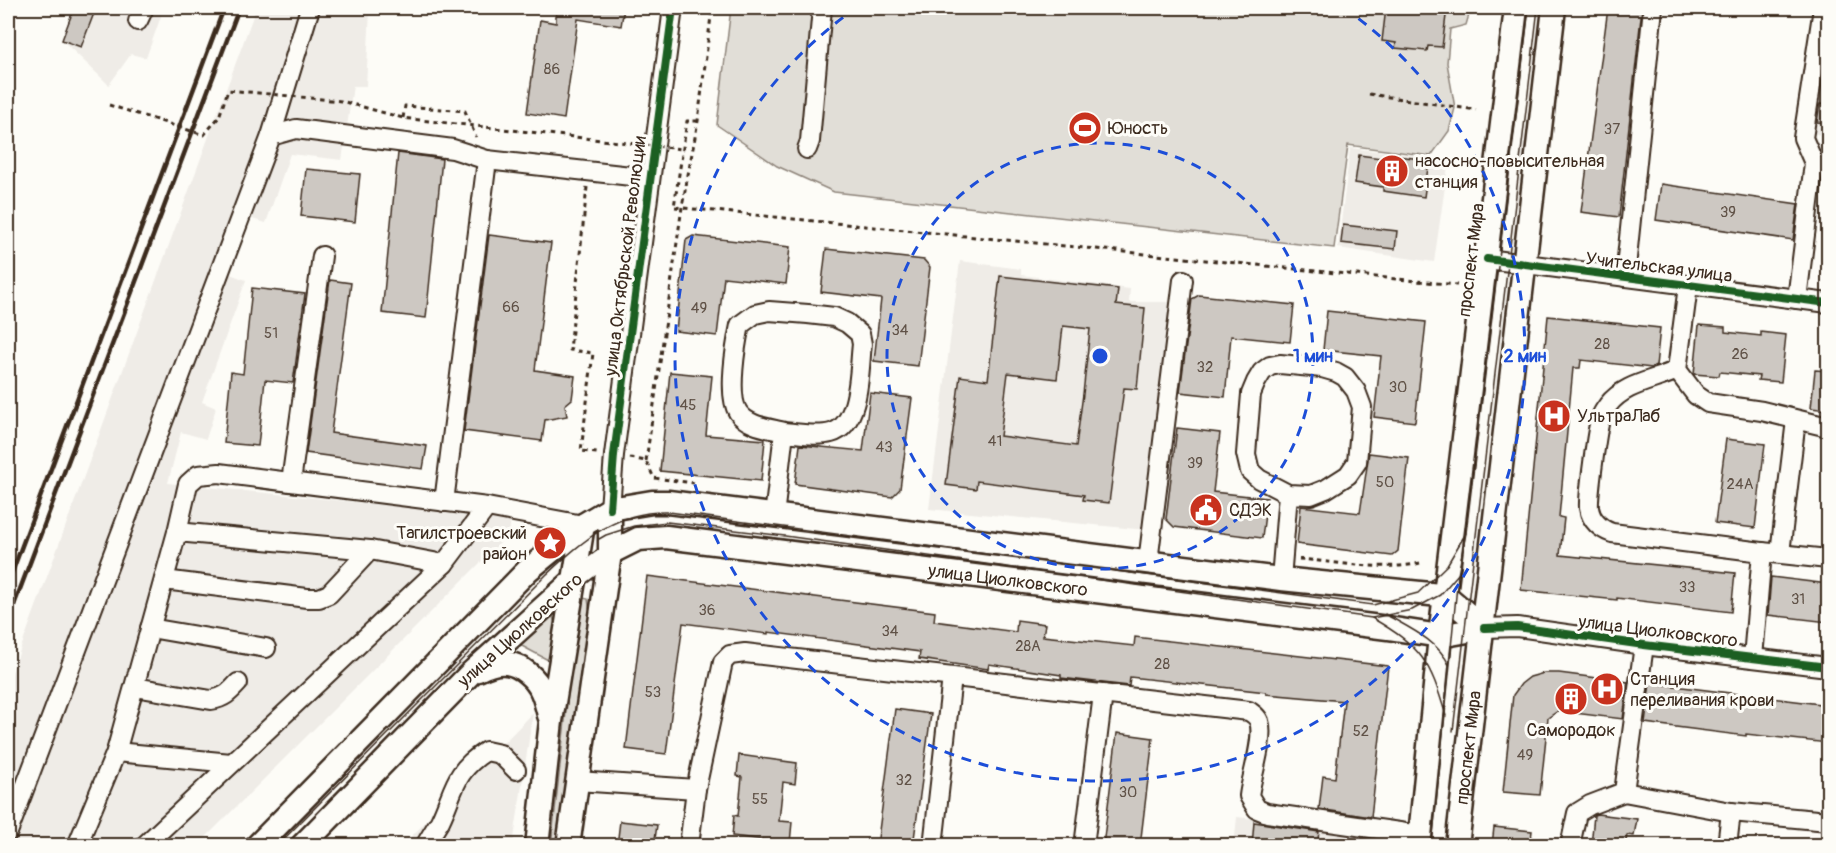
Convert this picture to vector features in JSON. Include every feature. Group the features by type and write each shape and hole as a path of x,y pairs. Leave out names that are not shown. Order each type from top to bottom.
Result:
{"main road":[{"name":"проспект Мира","path":"1420,840 1440,636 1516,8"},
{"name":"проспект Мира","path":"1457,846 1554,8"},
{"name":"улица Циолковского","path":"257,846 528,570 583,525 610,509 652,502 668,502 1281,579 1446,596"},
{"name":"улица Октябрьской Революции","path":"568,846 610,553 610,509"},
{"path":"537,846 551,721 583,525"},
{"name":"улица Циолковского","path":"610,553 638,539 666,537 1388,627 1440,636 1484,628"},
{"name":"улица Циолковского","path":"303,846 471,673 574,580"},
{"path":"1446,596 1484,628"},
{"path":"471,673 489,665 506,663 519,667 542,689 551,721"}],"street":[{"path":"8,832 271,136 310,8"},
{"name":"улица Октябрьской Революции","path":"610,509 614,455 673,8"},
{"path":"807,149 810,141 822,8"},
{"path":"1625,277 1653,8"},
{"path":"1797,300 1814,163 1803,138 1824,33 1823,8"},
{"path":"271,136 296,129 453,149 487,160 650,178"},
{"path":"444,502 487,160"},
{"path":"291,482 322,256"},
{"name":"Учительская улица","path":"1486,260 1828,303"},
{"path":"1148,562 1183,280"},
{"path":"1688,286 1677,370 1696,396 1708,403 1762,411 1828,427"},
{"path":"769,311 834,317 848,323 860,334 862,344 853,413 843,426 832,433 784,432 762,427 747,420 738,412 732,398 740,325 755,314 769,311"},
{"path":"1280,364 1322,368 1336,372 1345,377 1356,391 1362,407 1357,462 1348,475 1326,489 1311,495 1288,494 1259,479 1250,471 1246,454 1251,393 1262,372 1270,366 1280,364"},
{"path":"1677,370 1659,379 1635,385 1620,393 1608,404 1600,418 1589,509 1601,529 1612,533 1828,559"},
{"path":"1753,658 1796,420"},
{"path":"774,516 784,432"},
{"path":"77,846 116,752 177,532 188,484 198,475 219,473 487,507 583,525"},
{"path":"1281,579 1288,494"},
{"path":"144,846 444,564 487,507"},
{"path":"177,532 370,550 444,564"},
{"path":"164,580 319,598 329,594 370,550"},
{"name":"улица Циолковского","path":"574,580 610,553"},
{"name":"улица Циолковского","path":"1484,628 1517,627 1644,645 1828,666"},
{"path":"150,628 266,648"},
{"path":"1624,792 1644,645"},
{"path":"689,846 696,789 719,673 723,662 730,655 745,653 1249,711 1257,717 1260,723 1249,796 1251,803 1257,809 1420,840"},
{"path":"933,846 952,677"},
{"path":"135,687 211,700 220,699 228,694 238,683"},
{"path":"1084,846 1103,694"},
{"path":"425,846 440,821 456,779 472,760 486,751 500,754 516,770"},
{"path":"116,752 231,763"},
{"path":"577,781 696,789"},
{"path":"1570,846 1576,813 1624,792 1731,812 1828,821"},
{"path":"1727,846 1731,812"}],"path":[{"path":"646,461 682,207 698,121 711,8"},
{"path":"110,105 204,135 219,117 228,90 341,101 403,118 682,149"},
{"path":"1369,94 1476,110"},
{"path":"403,118 405,106 465,111"},
{"path":"698,121 687,120 674,207 1457,285"}],"shaded area":[{"path":"74,8 164,8 146,58 131,54 109,85 62,40"},
{"path":"256,8 353,8 353,11 370,11 366,86 353,86 342,160 290,154 266,223 249,218 230,274 246,280 202,402 216,408 206,439 181,432 168,483 511,518 509,534 198,845 8,845 8,683"},
{"name":"Юность","path":"731,8 1471,8 1466,25 1450,29 1447,63 1455,108 1449,131 1431,156 1348,145 1334,248 834,192 777,166 717,125"},
{"path":"1828,8 1828,136 1798,131"},
{"path":"1350,148 1449,159 1434,262 1338,248"},
{"path":"960,261 1021,269 1021,275 1130,289 1129,302 1173,302 1146,530 929,509"},
{"path":"579,597 588,599 591,620 563,845 551,846"},
{"path":"552,614 556,626 550,661 520,645"},
{"path":"533,713 513,845 403,845"},
{"path":"1237,817 1377,833 1375,845 1234,846"}],"building":[{"path":"74,8 96,8 81,47 62,40"},
{"path":"556,8 624,8 621,26 578,19 564,119 527,113 540,20 556,23"},
{"path":"1386,8 1447,8 1442,47 1428,46 1427,51 1395,48 1396,43 1382,41"},
{"path":"1608,8 1642,8 1619,217 1581,212"},
{"path":"1820,104 1828,105 1828,123 1817,122"},
{"path":"398,153 442,159 426,318 382,313"},
{"name":"насосно-повысительная станция","path":"1359,155 1388,159 1389,155 1429,160 1424,197 1383,191 1383,187 1355,183"},
{"path":"306,169 360,174 355,222 301,216"},
{"path":"1661,184 1798,204 1793,240 1656,220"},
{"path":"1343,225 1397,231 1395,249 1341,243"},
{"path":"489,235 551,243 535,370 575,376 572,399 565,405 567,416 545,420 542,441 464,431"},
{"path":"693,236 790,247 786,284 724,277 717,336 676,331 686,240"},
{"path":"826,249 924,260 930,267 918,366 874,361 881,299 821,292"},
{"path":"1000,276 1118,289 1116,305 1145,308 1137,389 1124,388 1109,503 1083,500 1084,495 977,481 976,489 946,485 960,376 988,380","holes":["1063,326 1090,329 1076,446 1000,436 1008,373 1057,379"]},
{"path":"330,280 351,283 331,433 427,446 423,469 306,453"},
{"path":"252,288 305,294 293,383 265,380 258,446 224,443 231,372 243,374"},
{"path":"1199,295 1294,305 1290,342 1231,336 1225,397 1180,392 1192,299"},
{"path":"1327,311 1426,322 1415,422 1374,417 1381,356 1323,350"},
{"path":"1548,316 1660,328 1656,366 1652,368 1581,360 1580,368 1573,368 1559,517 1564,518 1560,555 1735,573 1731,612 1617,598 1617,600 1521,590"},
{"path":"1699,325 1725,327 1725,332 1761,336 1761,332 1786,335 1781,382 1758,380 1759,376 1720,372 1719,376 1694,374"},
{"path":"1815,370 1828,371 1828,410 1811,408"},
{"path":"670,372 712,376 706,435 765,440 761,481 660,471"},
{"path":"870,393 912,398 900,489 892,497 795,484 800,445 863,451"},
{"path":"1177,428 1220,433 1213,492 1267,498 1262,538 1174,527 1166,519"},
{"path":"1726,439 1765,444 1755,528 1715,523"},
{"path":"1369,453 1409,458 1398,551 1392,556 1297,544 1301,506 1360,513"},
{"path":"647,576 935,612 934,621 1016,632 1017,620 1045,624 1043,636 1134,646 1135,637 1388,666 1371,817 1319,809 1323,776 1335,778 1344,701 1130,677 1129,686 1061,678 1061,675 989,664 988,669 919,659 920,652 683,623 666,754 626,749"},
{"path":"1771,577 1828,584 1828,622 1768,615"},
{"path":"1544,673 1628,682 1623,719 1558,711 1548,718 1540,795 1503,792 1513,695 1530,677"},
{"path":"1650,683 1828,705 1828,743 1746,734 1746,736 1645,723"},
{"path":"895,709 931,714 913,846 877,846"},
{"path":"1117,733 1153,738 1140,846 1103,846"},
{"path":"739,755 797,763 795,784 783,782 779,821 792,822 790,843 732,836 734,815 738,816 742,777 737,776"},
{"path":"1594,815 1637,819 1634,836 1627,835 1625,846 1591,846"},
{"path":"620,821 657,825 654,846 617,846"},
{"path":"1254,822 1319,832 1317,846 1252,846"},
{"path":"1494,827 1532,831 1530,846 1492,846"}],"tram line":[{"path":"1432,846 1458,575 1466,533 1529,8"},
{"path":"1453,731 1538,8"},
{"path":"277,846 547,574 588,539 617,522 633,516 669,512 1373,605 1418,593 1447,565 1466,533"},
{"path":"599,539 634,526 667,522 785,536 1372,618 1402,638 1422,657 1435,682 1446,716"},
{"path":"1372,618 1412,610 1440,595 1459,573"},
{"path":"1385,614 1430,641 1449,665"}],"railway":[{"path":"8,583 224,8"},
{"path":"8,621 239,8"}],"cycle path":[{"path":"610,509 614,455 673,8"},
{"path":"1487,259 1828,303"},
{"path":"1484,628 1517,627 1828,667"}],"place":[{"name":"Юность","path":"1085,128"},
{"name":"насосно-повысительная станция","path":"1392,171"},
{"name":"УльтраЛаб","path":"1554,416"},
{"name":"СДЭК","path":"1206,510"},
{"name":"Тагилстроевский район","path":"550,543"},
{"name":"Станция переливания крови","path":"1607,689"},
{"name":"Самородок","path":"1571,699"}]}
